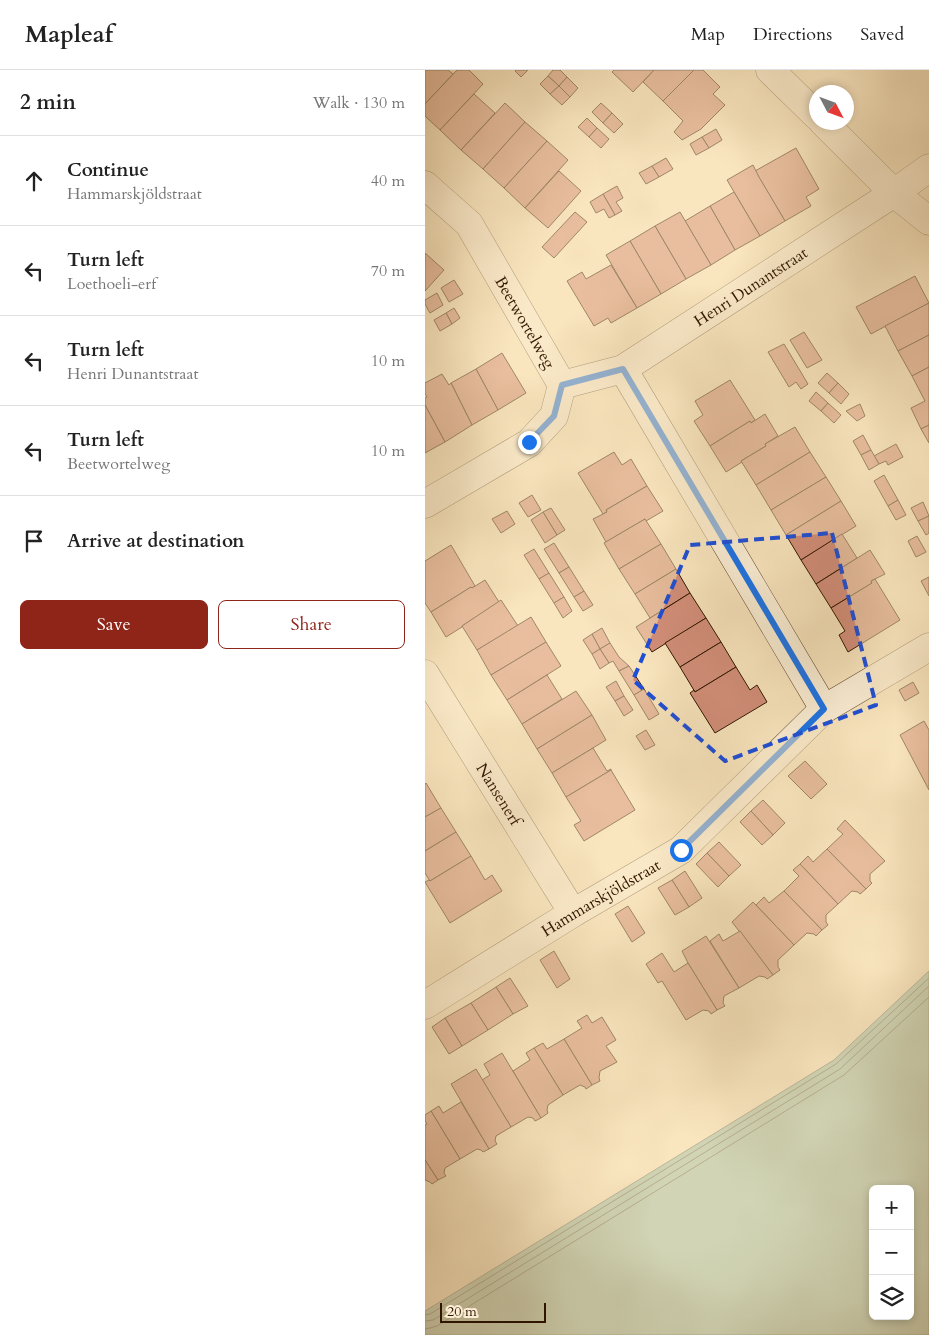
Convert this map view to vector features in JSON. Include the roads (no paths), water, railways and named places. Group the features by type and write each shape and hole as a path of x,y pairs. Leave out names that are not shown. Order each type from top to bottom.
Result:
{"street":[{"path":"770,70 809,108"},
{"path":"831,130 894,193 929,221"},
{"name":"Henri Dunantstraat","path":"562,385 623,369 894,193 929,168"},
{"name":"Beetwortelweg","path":"425,185 469,224 562,385 554,416 529,442 425,504"},
{"path":"623,369 824,709"},
{"name":"Hammarskjöldstraat","path":"425,1005 573,913 681,850 824,709 929,647"},
{"name":"Nansenerf","path":"425,674 573,913"}],"water":[{"path":"929,971 929,1335 425,1335 425,1311 834,1060"}]}
